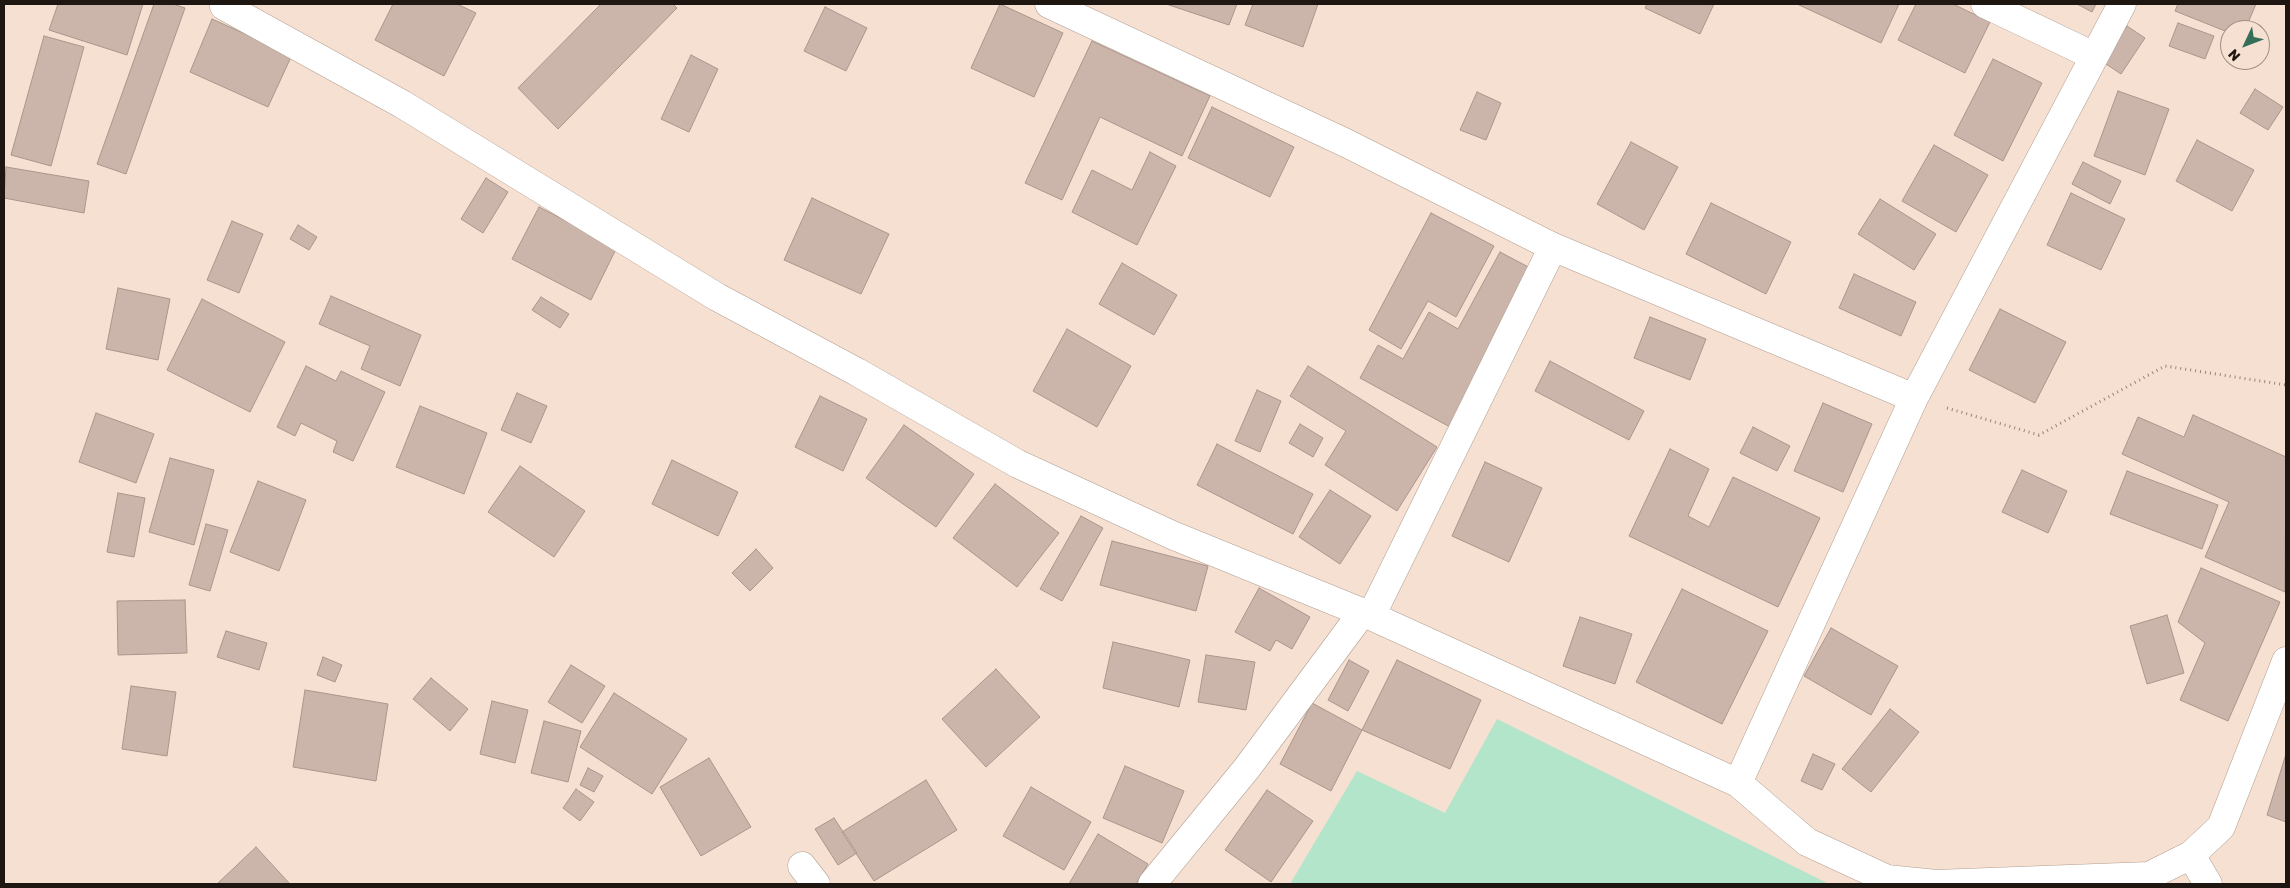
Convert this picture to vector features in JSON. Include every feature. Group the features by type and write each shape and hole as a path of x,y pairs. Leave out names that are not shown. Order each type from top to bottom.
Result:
{"street":[{"path":"1049,4 1346,144 1553,247 1914,398"},
{"path":"1985,4 2094,56"},
{"path":"1738,783 1914,398 2122,4"},
{"path":"224,6 402,104 717,297 857,372 1018,464 1172,535 1366,614 1738,783 1807,842 1887,879 1936,884 2149,876 2191,855 2221,827 2286,661"},
{"path":"1152,884 1247,768 1366,614 1553,247"},
{"path":"2191,855 2208,884"}],"path":[{"path":"1914,398 2039,435 2165,366 2286,385"}],"green space":[{"path":"1497,719 1829,884 1290,884 1357,771 1445,813"}],"building":[{"path":"58,4 143,4 127,55 49,30"},
{"path":"154,4 173,4 185,8 126,174 97,164"},
{"path":"393,4 457,4 476,13 444,76 375,40"},
{"path":"601,4 673,4 677,8 558,129 518,88"},
{"path":"1000,4 1063,33 1034,97 971,68"},
{"path":"1166,4 1237,4 1229,25"},
{"path":"1253,4 1318,4 1303,47 1245,25"},
{"path":"1647,4 1714,4 1700,34 1645,8"},
{"path":"1797,4 1899,4 1881,43"},
{"path":"1916,4 1953,4 1990,22 1965,73 1898,40"},
{"path":"2077,4 2096,4 2092,12"},
{"path":"2178,4 2256,4 2249,20 2220,20 2220,29 2175,11"},
{"path":"825,7 867,28 846,71 804,51"},
{"path":"212,19 292,55 268,107 190,72"},
{"path":"2178,23 2214,36 2205,59 2169,46"},
{"path":"2127,26 2145,38 2121,74 2103,62"},
{"path":"44,36 84,47 51,166 11,155"},
{"path":"1092,41 1210,96 1182,156 1100,117 1062,200 1025,183"},
{"path":"691,55 718,69 689,132 661,119"},
{"path":"1993,59 2042,83 2003,161 1954,135"},
{"path":"2255,89 2283,107 2268,130 2240,113"},
{"path":"2118,91 2169,109 2145,175 2094,156"},
{"path":"1477,92 1501,103 1486,140 1460,130"},
{"path":"1212,107 1294,147 1270,197 1188,158"},
{"path":"2197,140 2254,170 2232,211 2176,181"},
{"path":"1631,142 1678,167 1644,230 1597,204"},
{"path":"1934,145 1988,175 1956,232 1902,201"},
{"path":"1150,152 1176,166 1137,245 1072,212 1092,170 1132,190"},
{"path":"2083,162 2121,181 2110,204 2072,184"},
{"path":"6,167 89,181 84,213 4,198"},
{"path":"486,178 508,192 483,233 461,219"},
{"path":"2071,193 2125,219 2101,270 2047,245"},
{"path":"812,198 889,234 861,294 784,260"},
{"path":"1880,199 1936,234 1914,270 1858,234"},
{"path":"1711,203 1791,242 1766,294 1686,254"},
{"path":"539,207 617,247 591,300 512,259"},
{"path":"1431,213 1494,246 1456,317 1428,301 1401,349 1369,330"},
{"path":"232,221 263,234 239,293 207,280"},
{"path":"298,225 317,237 309,250 290,239"},
{"path":"1500,252 1536,271 1450,427 1360,378 1378,345 1403,359 1429,312 1458,329"},
{"path":"1122,263 1177,295 1154,335 1099,304"},
{"path":"1854,274 1916,302 1901,336 1839,308"},
{"path":"118,288 170,299 158,360 106,349"},
{"path":"331,296 421,335 400,386 361,369 370,346 319,324"},
{"path":"541,297 569,314 560,328 532,310"},
{"path":"202,299 285,342 250,412 167,370"},
{"path":"2000,309 2066,342 2035,403 1969,370"},
{"path":"1650,317 1706,339 1690,380 1634,358"},
{"path":"1067,329 1131,366 1097,427 1033,391"},
{"path":"1550,361 1644,411 1629,440 1535,391"},
{"path":"306,366 336,381 341,371 385,392 353,461 333,452 337,441 301,423 295,436 277,427"},
{"path":"1308,366 1437,447 1397,511 1325,465 1346,431 1290,396"},
{"path":"1257,390 1281,401 1260,452 1235,441"},
{"path":"517,393 547,406 531,443 501,430"},
{"path":"820,396 867,419 843,471 795,447"},
{"path":"1823,403 1872,424 1843,492 1794,471"},
{"path":"420,406 487,433 464,494 396,467"},
{"path":"96,413 154,434 136,483 79,462"},
{"path":"2193,415 2286,457 2285,592 2205,557 2229,502 2122,454 2138,417 2184,437"},
{"path":"1300,424 1323,438 1313,457 1289,443"},
{"path":"904,425 974,474 936,527 866,478"},
{"path":"1753,427 1790,446 1777,471 1740,453"},
{"path":"1217,444 1313,494 1293,534 1197,485"},
{"path":"1670,449 1709,469 1688,516 1709,527 1733,477 1820,518 1778,607 1629,536"},
{"path":"170,458 214,470 194,545 149,532"},
{"path":"672,460 738,492 718,536 652,504"},
{"path":"1485,462 1542,488 1509,562 1452,536"},
{"path":"520,466 585,511 554,557 488,512"},
{"path":"2022,470 2067,491 2048,533 2002,512"},
{"path":"2127,471 2218,505 2202,549 2110,514"},
{"path":"258,481 306,500 279,571 230,552"},
{"path":"995,484 1059,533 1017,587 953,538"},
{"path":"1330,490 1371,516 1340,564 1299,537"},
{"path":"118,493 145,498 134,557 107,552"},
{"path":"1081,516 1103,528 1062,601 1040,589"},
{"path":"206,524 228,530 210,591 189,585"},
{"path":"1112,541 1208,566 1196,611 1100,585"},
{"path":"756,549 773,568 750,591 732,573"},
{"path":"2201,568 2280,602 2228,721 2180,700 2205,643 2178,622"},
{"path":"1259,588 1310,617 1292,649 1276,640 1270,651 1235,632"},
{"path":"1682,589 1768,631 1722,724 1636,682"},
{"path":"185,600 187,653 118,655 117,601"},
{"path":"2167,615 2184,673 2147,684 2130,626"},
{"path":"1580,617 1632,634 1615,684 1563,666"},
{"path":"1831,628 1898,666 1871,715 1804,676"},
{"path":"226,631 267,643 259,670 217,657"},
{"path":"1113,642 1190,660 1179,707 1103,688"},
{"path":"1206,655 1255,662 1246,710 1198,702"},
{"path":"323,657 342,665 335,682 317,675"},
{"path":"1349,660 1369,671 1348,711 1328,700"},
{"path":"1397,660 1481,700 1450,769 1362,730"},
{"path":"571,665 605,686 582,723 548,702"},
{"path":"996,669 1040,717 986,767 942,719"},
{"path":"431,678 468,709 450,731 413,699"},
{"path":"131,686 176,692 167,756 122,749"},
{"path":"305,690 388,704 376,781 293,767"},
{"path":"614,693 687,739 652,794 580,747"},
{"path":"492,701 528,710 515,763 480,754"},
{"path":"1312,703 1362,730 1331,791 1280,764"},
{"path":"1890,709 1919,732 1871,792 1842,769"},
{"path":"544,721 581,731 568,782 531,773"},
{"path":"1813,754 1835,764 1822,790 1801,781"},
{"path":"2286,754 2286,822 2267,815"},
{"path":"709,758 751,827 701,856 660,787"},
{"path":"1125,766 1184,791 1162,843 1103,818"},
{"path":"588,768 603,776 594,792 580,785"},
{"path":"926,780 957,830 874,881 842,832"},
{"path":"1031,787 1091,822 1064,870 1003,836"},
{"path":"576,789 594,802 580,821 563,808"},
{"path":"1267,790 1313,821 1271,882 1225,850"},
{"path":"834,818 857,853 838,865 815,829"},
{"path":"1098,834 1148,864 1136,884 1069,884"},
{"path":"256,847 290,884 217,884"}]}
